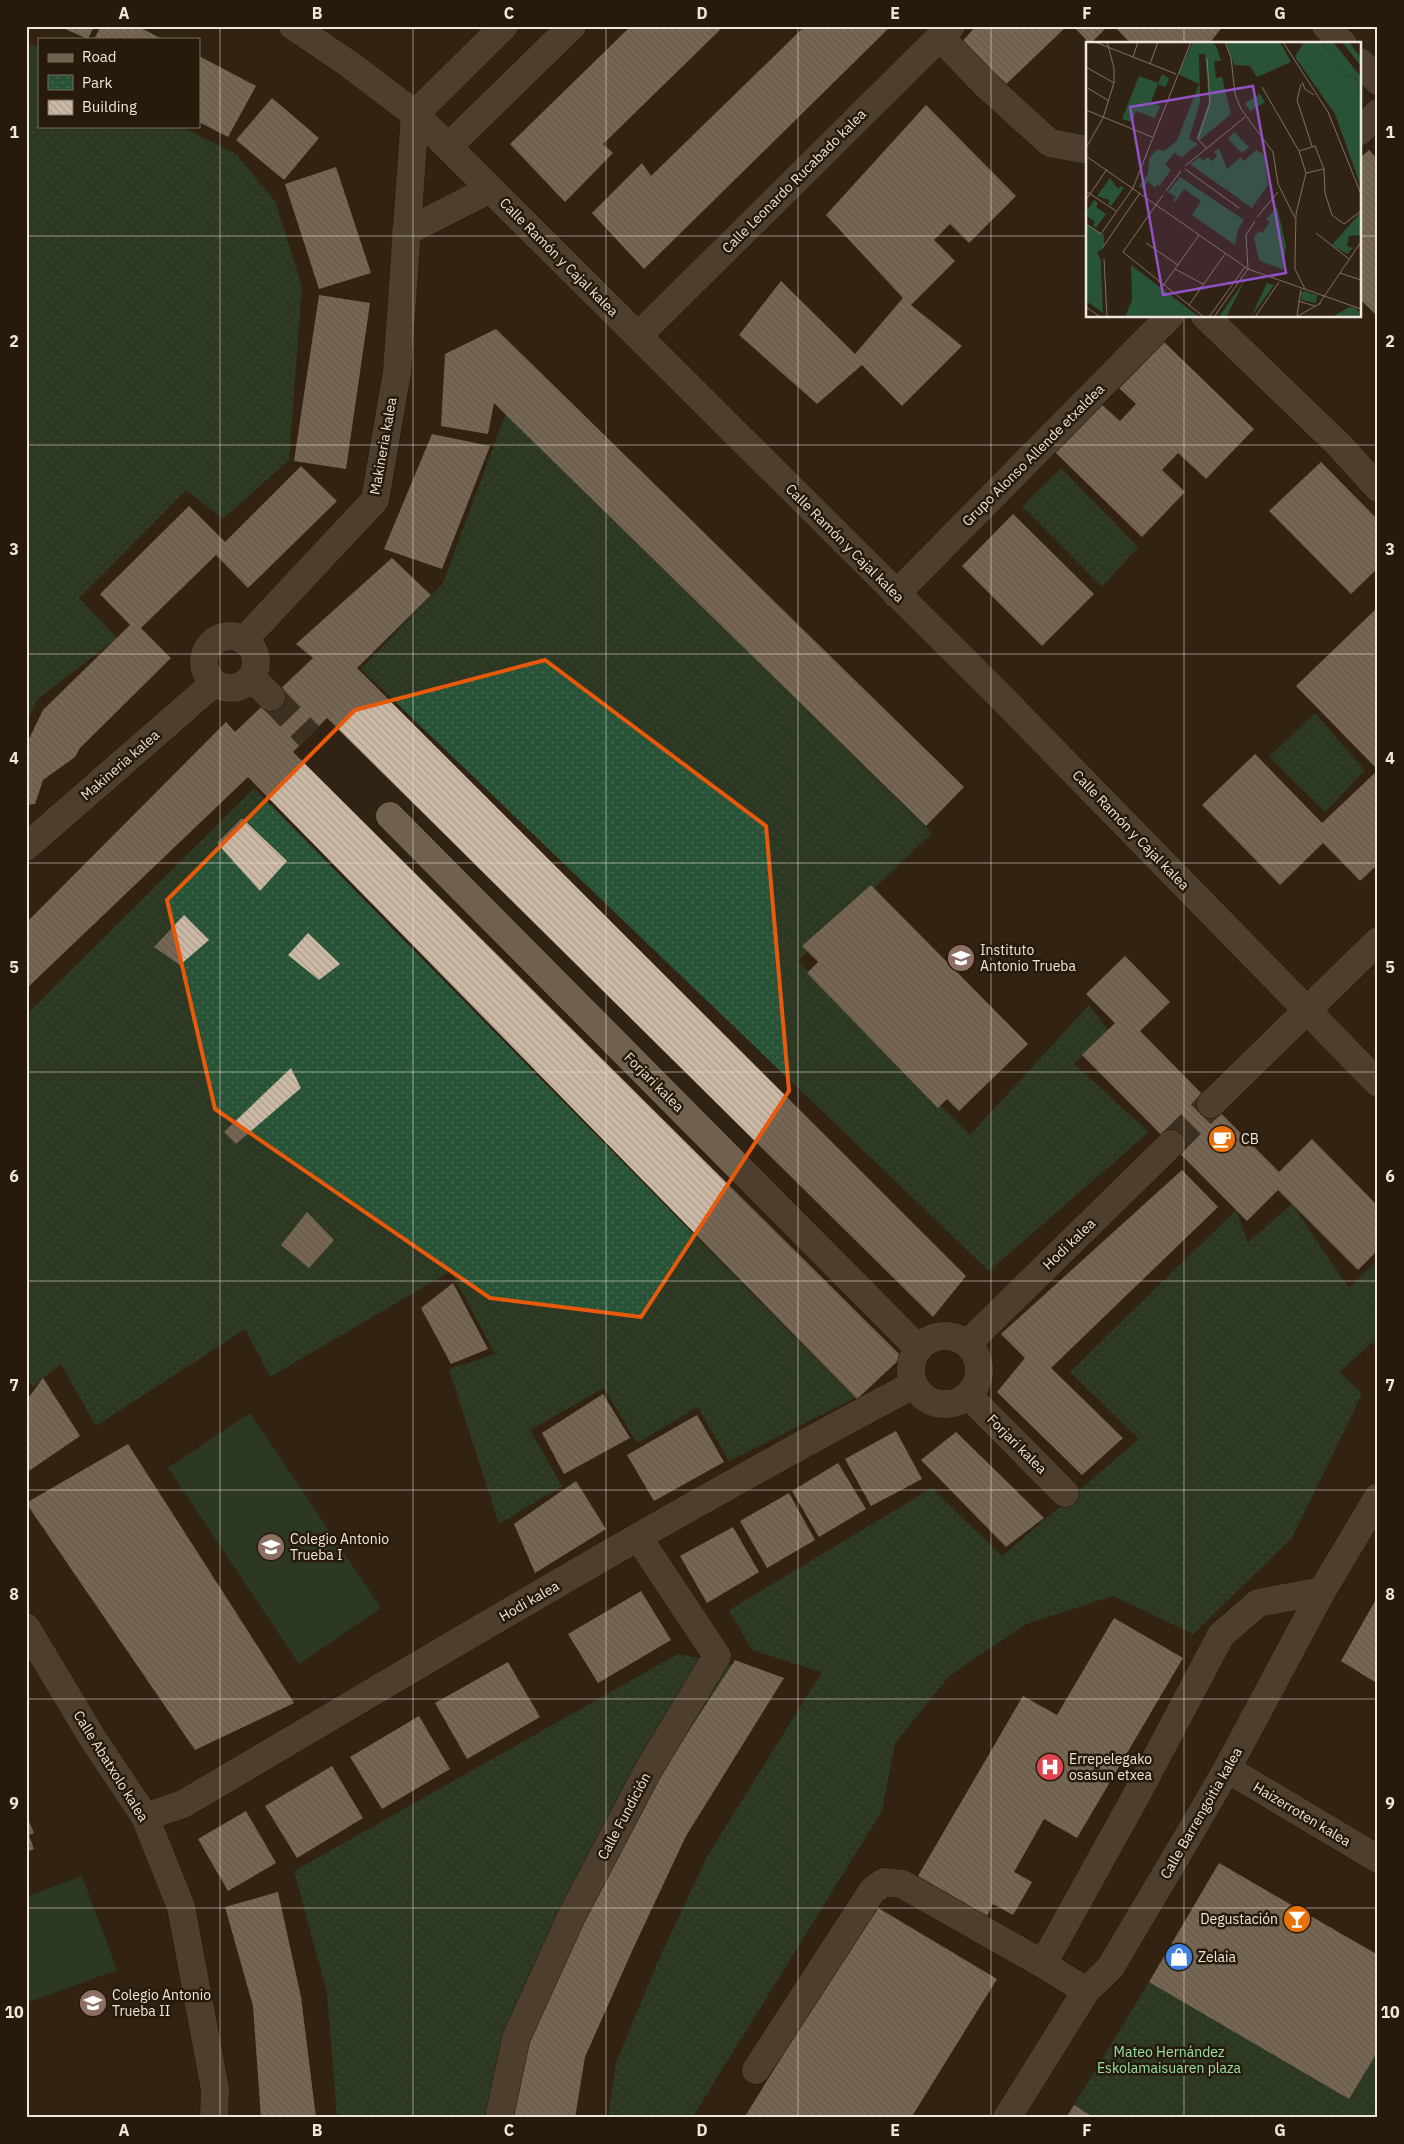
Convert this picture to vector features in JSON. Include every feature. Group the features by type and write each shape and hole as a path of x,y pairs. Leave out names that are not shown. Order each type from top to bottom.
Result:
{"street":[{"name":"Calle Ramón y Cajal kalea","path":"293,26 349,64 415,114 896,594 1002,697 1378,1083"},
{"path":"415,114 504,26"},
{"path":"448,147 572,26"},
{"path":"1326,26 1341,42"},
{"path":"945,31 986,85 1050,143 1086,150"},
{"name":"Calle Leonardo Rucabado kalea","path":"638,336 945,31"},
{"path":"1362,64 1378,81"},
{"path":"1362,129 1378,113"},
{"name":"Makineria kalea","path":"244,640 375,500 397,372 415,114"},
{"path":"406,232 490,189"},
{"name":"Grupo Alonso Allende etxaldea","path":"896,594 1168,318"},
{"path":"1207,318 1340,446 1378,488"},
{"path":"227,636 236,636 244,640 250,645 257,661 252,678 246,684 230,689 214,683 208,677 204,660 211,644 227,636"},
{"path":"252,678 271,697"},
{"name":"Makineria kalea","path":"26,847 214,683"},
{"name":"Forjari kalea","path":"390,816 918,1348"},
{"path":"1212,1104 1378,942"},
{"name":"Hodi kalea","path":"967,1344 1171,1144"},
{"path":"943,1335 953,1336 967,1344 976,1356 979,1366 979,1377 968,1395 959,1401 949,1404 938,1404 920,1394 914,1385 910,1366 918,1348 925,1341 943,1335"},
{"name":"Hodi kalea","path":"146,1817 182,1804 638,1537 803,1443 914,1385"},
{"name":"Forjari kalea","path":"968,1395 1065,1493"},
{"name":"Calle Barrengoitia kalea","path":"1007,2118 1086,1991 1110,1968 1227,1769 1322,1590 1378,1496"},
{"name":"Calle Fundición","path":"499,2118 516,2038 571,1918 647,1772 717,1656 638,1537"},
{"path":"1043,1964 1137,1794 1221,1635 1258,1603 1322,1590"},
{"name":"Calle Abatxolo kalea","path":"26,1628 93,1739 146,1817 181,1907 215,2089 214,2118"},
{"name":"Haizerroten kalea","path":"1227,1769 1378,1859"},
{"path":"756,2070 872,1891 884,1882 902,1884 1043,1964 1086,1991"}],"highlighted area":[{"path":"545,660 766,826 789,1091 641,1317 490,1298 215,1109 167,900 355,710"}],"green space":[{"path":"31,44 38,48 38,128 184,128 236,154 275,201 302,286 289,460 223,519 186,490 79,598 117,638 38,699 26,723 26,47"},
{"path":"506,413 932,833 798,961 970,1135 1089,1005 1108,1030 1074,1064 1149,1132 989,1271 361,669 443,583"},
{"path":"1061,468 1138,547 1102,587 1022,506"},
{"path":"1315,713 1365,770 1325,812 1269,757"},
{"path":"254,788 855,1398 729,1461 698,1407 637,1443 604,1388 530,1430 562,1486 499,1524 449,1369 495,1354 451,1271 270,1377 245,1329 96,1426 61,1364 33,1387 26,1377 26,1058 29,1012"},
{"path":"1292,1204 1349,1288 1378,1259 1378,1337 1340,1372 1362,1394 1292,1538 1193,1634 1113,1596 1026,1624 950,1675 895,1743 882,1811 692,2118 608,2118 616,2063 658,1961 708,1855 822,1672 752,1650 729,1610 932,1488 1002,1556 1139,1439 1070,1372 1236,1210 1248,1242"},
{"path":"250,1413 381,1608 299,1664 168,1468"},
{"path":"678,1654 733,1665 513,2118 337,2118 327,1993 294,1871"},
{"path":"82,1876 117,1970 26,2003 26,1897"},
{"name":"Mateo Hernández Eskolamaisuaren plaza","path":"1149,1982 1349,2099 1378,2051 1378,2118 1095,2118 1074,2105"}],"building":[{"path":"58,26 94,26 88,38"},
{"path":"101,26 137,26 160,38 95,38"},
{"path":"631,26 724,26 603,144 613,153 565,202 510,144"},
{"path":"805,26 891,26 644,269 592,213 642,163 651,176"},
{"path":"976,26 1067,26 1002,88 960,44"},
{"path":"1073,26 1108,26 1092,42 1088,42"},
{"path":"1114,26 1223,26 1211,42 1129,42"},
{"path":"200,57 256,86 228,137 200,123"},
{"path":"272,98 319,138 284,180 236,140"},
{"path":"926,105 1016,196 969,243 950,224 934,240 955,261 911,305 962,346 902,406 862,365 817,404 739,335 781,281 855,354 903,298 826,215"},
{"path":"1369,150 1378,160 1378,317 1362,301 1362,156"},
{"path":"336,167 371,273 319,289 285,184"},
{"path":"319,295 370,303 346,469 294,461"},
{"path":"496,329 964,787 926,826 494,403 488,434 441,426 445,354"},
{"path":"1164,342 1254,429 1206,479 1178,453 1162,470 1185,492 1142,537 1053,450 1099,402 1120,421 1136,404 1119,388"},
{"path":"432,434 490,446 442,569 384,549"},
{"path":"1321,462 1378,520 1378,568 1351,594 1269,511"},
{"path":"301,466 337,501 248,588 216,555 141,628 171,658 80,748 75,757 43,780 35,804 26,805 26,740 29,739 43,710 130,625 100,594 189,506 225,542"},
{"path":"1013,514 1094,594 1042,646 962,566"},
{"path":"392,558 431,595 357,668 966,1276 933,1317 327,718 293,752 902,1357 857,1399 248,777 26,989 26,923 226,722 235,732 313,658 296,644"},
{"path":"1378,607 1378,770 1296,686"},
{"path":"1255,754 1322,823 1378,770 1378,864 1360,881 1323,843 1280,885 1202,805"},
{"path":"242,818 287,861 260,891 217,843"},
{"path":"871,885 1028,1044 959,1111 947,1099 938,1108 807,973 818,962 802,946"},
{"path":"184,915 209,940 180,965 154,947"},
{"path":"308,933 340,964 319,980 288,955"},
{"path":"1125,956 1170,1002 1140,1031 1279,1172 1312,1139 1378,1206 1378,1250 1358,1270 1278,1190 1247,1221 1082,1055 1115,1023 1086,994"},
{"path":"291,1068 301,1088 236,1144 224,1132"},
{"path":"1182,1170 1218,1207 1051,1368 1123,1438 1082,1475 997,1392 1025,1358 1001,1334"},
{"path":"307,1212 334,1240 309,1268 281,1245"},
{"path":"453,1283 488,1349 451,1364 421,1308"},
{"path":"43,1378 80,1436 26,1473 26,1401"},
{"path":"603,1394 630,1438 564,1474 542,1433"},
{"path":"697,1415 724,1462 654,1501 627,1455"},
{"path":"896,1431 922,1479 871,1506 845,1459"},
{"path":"956,1432 1044,1518 1006,1547 921,1460"},
{"path":"128,1444 294,1703 195,1750 26,1503"},
{"path":"838,1463 866,1509 819,1537 792,1491"},
{"path":"576,1481 606,1529 535,1573 514,1524"},
{"path":"789,1493 815,1540 767,1568 740,1521"},
{"path":"733,1527 759,1572 707,1603 680,1556"},
{"path":"641,1591 671,1640 598,1683 568,1634"},
{"path":"1378,1596 1378,1684 1341,1661"},
{"name":"Errepelegako osasun etxea","path":"1114,1618 1183,1658 1077,1838 1044,1819 1014,1872 1032,1882 1013,1915 993,1904 987,1916 918,1876 1023,1696 1057,1715"},
{"path":"735,1660 784,1678 686,1836 585,2057 575,2118 513,2118 527,2041 630,1821"},
{"path":"508,1662 540,1717 467,1759 435,1703"},
{"path":"419,1716 450,1769 382,1809 350,1757"},
{"path":"332,1766 363,1818 297,1858 265,1806"},
{"path":"246,1811 276,1863 228,1891 198,1839"},
{"path":"26,1815 34,1833 29,1835 34,1849 26,1852"},
{"path":"1219,1863 1378,1955 1378,2051 1349,2099 1149,1982"},
{"path":"278,1892 301,1997 316,2118 261,2118 253,2006 225,1907"},
{"path":"875,1906 997,1979 911,2118 744,2118"},
{"path":"1074,2105 1095,2118 1066,2118"}],"tunnel":[{"path":"271,697 309,736"},
{"path":"1171,1144 1211,1104"}],"place":[{"name":"Instituto Antonio Trueba","path":"961,958"},
{"name":"CB","path":"1222,1139"},
{"name":"Colegio Antonio Trueba I","path":"271,1547"},
{"name":"Errepelegako osasun etxea","path":"1050,1767"},
{"name":"Degustación","path":"1297,1919"},
{"name":"Zelaia","path":"1179,1957"},
{"name":"Colegio Antonio Trueba II","path":"93,2003"}]}
